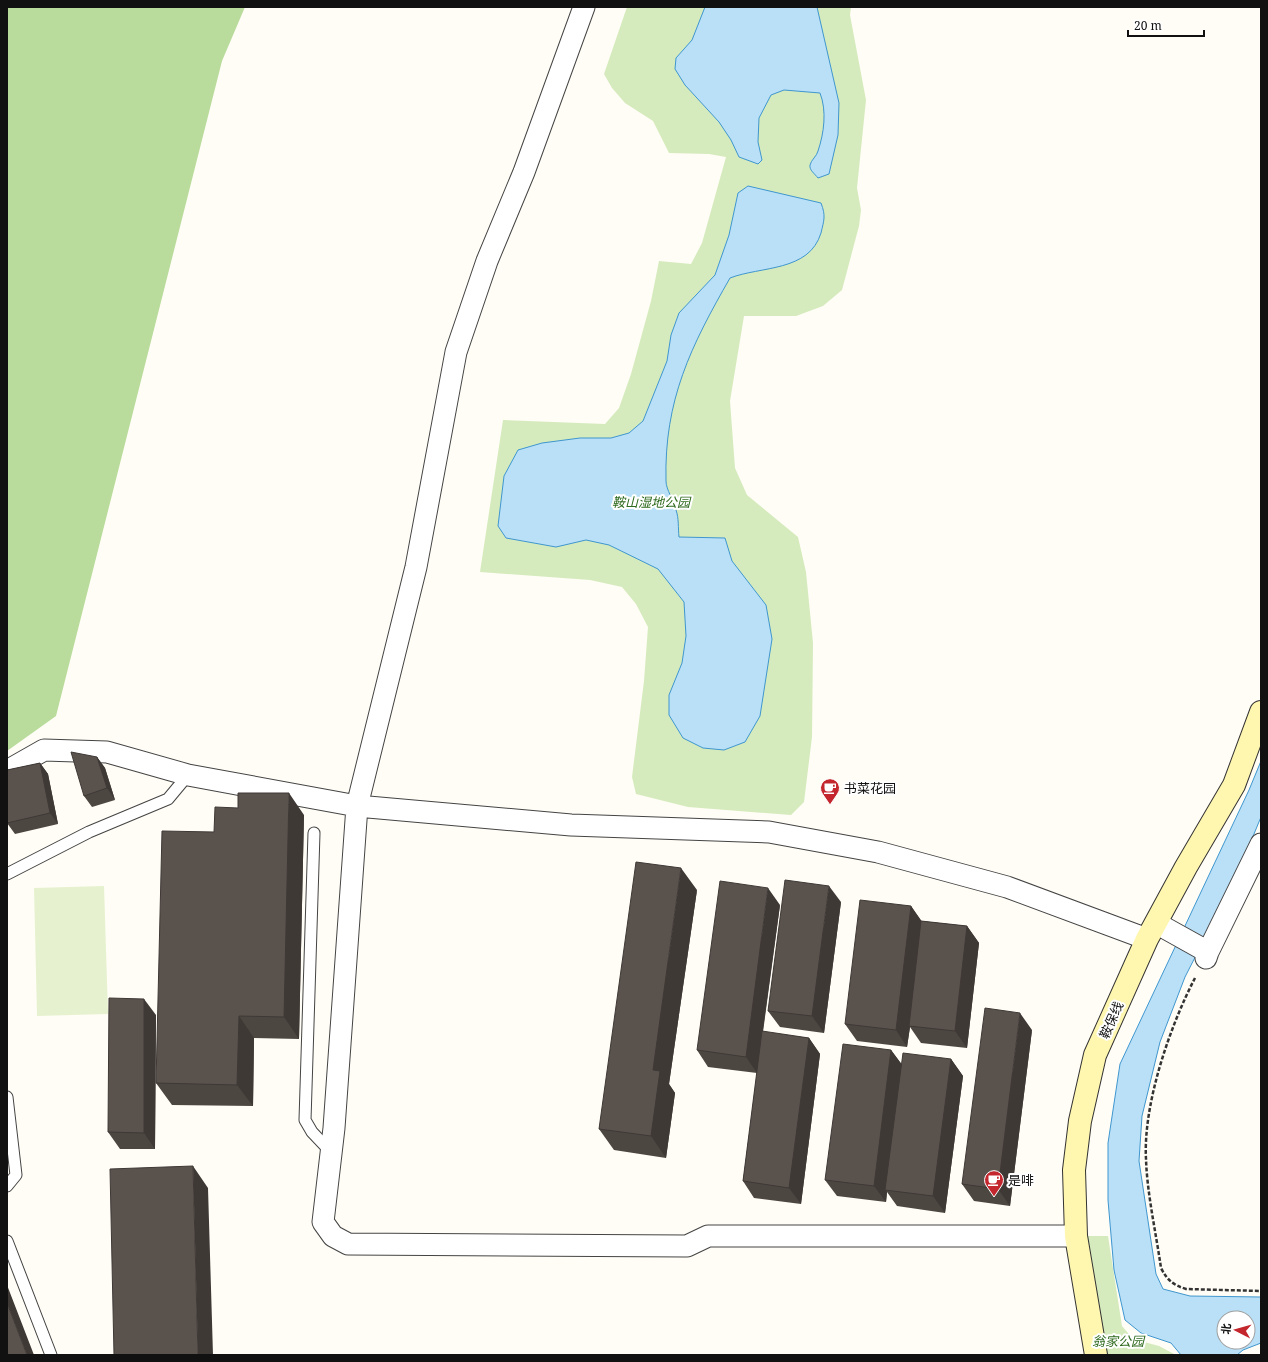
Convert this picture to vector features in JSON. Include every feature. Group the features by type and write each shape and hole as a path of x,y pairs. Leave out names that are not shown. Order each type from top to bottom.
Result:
{"main road":[{"name":"鞍保线","path":"1096,1355 1076,1236 1074,1170 1080,1121 1095,1055 1159,932 1186,867 1234,785 1261,712"}],"street":[{"path":"584,7 524,172 488,262 456,352 416,566 357,806 331,1152 323,1222 333,1236 348,1244 687,1246 708,1236 1076,1236"},
{"path":"7,771 44,750 107,752 188,775 357,806 571,825 769,832 878,852 1007,887 1159,932 1206,953 1261,844"}],"lane":[{"path":"7,874 89,832 168,799 188,775"},
{"path":"314,833 305,1120 312,1132 331,1152"},
{"path":"7,1097 16,1175 7,1186"},
{"path":"7,1241 51,1355"}],"path":[{"path":"1206,953 1186,996 1171,1036 1154,1091 1146,1128 1146,1159 1161,1268 1166,1278 1175,1286 1186,1289 1261,1291"}],"green space":[{"path":"7,7 245,7 222,61 56,716 7,751"},
{"name":"鞍山湿地公园","path":"627,7 851,7 850,15 866,100 857,188 861,210 859,226 842,290 823,306 796,316 744,316 730,401 735,468 747,495 798,537 806,572 813,643 812,737 804,802 791,815 688,807 636,794 632,777 644,681 648,627 636,604 622,587 590,580 480,572 503,420 605,424 619,408 631,374 651,301 659,261 691,264 702,243 726,157 709,154 669,153 653,121 625,103 612,88 604,74"},
{"path":"104,886 108,1014 37,1016 34,888"},
{"name":"翁家公园","path":"1084,1236 1108,1236 1122,1326 1133,1339 1159,1346 1176,1355 1106,1355"}],"water":[{"path":"705,7 817,7 839,103 838,135 829,174 818,178 810,167 820,144 824,122 820,93 784,90 771,95 759,118 758,142 762,160 758,164 739,157 731,140 719,122 685,85 675,69 676,58 692,40"},
{"path":"748,186 821,203 824,211 824,218 821,233 815,246 806,255 783,266 742,274 730,278 703,327 692,351 675,399 670,425 666,481 667,488 677,513 679,537 725,538 732,561 766,605 772,639 760,716 745,742 724,750 703,748 683,738 669,715 669,695 682,663 686,636 684,602 658,569 609,545 586,540 556,547 506,538 498,526 504,476 518,450 542,443 580,438 611,438 629,433 643,421 667,361 671,335 679,313 715,275 729,235 738,193"},
{"path":"1261,761 1261,817 1237,875 1185,977 1160,1042 1142,1116 1139,1161 1156,1274 1163,1289 1190,1296 1261,1297 1261,1343 1256,1345 1256,1310 1216,1310 1216,1350 1243,1350 1237,1355 1181,1355 1171,1343 1141,1333 1125,1320 1114,1270 1108,1200 1108,1143 1120,1064 1249,790"}],"building":[{"path":"71,752 97,757 107,788 84,796"},
{"path":"40,763 50,813 7,823 7,770"},
{"path":"238,793 289,793 284,1017 239,1016 237,1085 156,1083 162,831 214,832 215,807 238,808"},
{"path":"636,862 681,868 653,1070 660,1071 651,1136 599,1129"},
{"path":"785,880 829,886 812,1016 768,1011"},
{"path":"720,881 768,888 746,1057 697,1050"},
{"path":"860,900 911,906 896,1030 845,1024"},
{"path":"921,921 967,926 955,1031 909,1026"},
{"path":"109,998 144,999 144,1133 108,1132"},
{"path":"985,1008 1020,1013 998,1189 962,1184"},
{"path":"762,1031 809,1038 789,1188 743,1181"},
{"path":"843,1044 891,1050 874,1186 825,1180"},
{"path":"903,1053 951,1059 933,1196 885,1190"},
{"path":"193,1166 198,1355 114,1355 110,1169"},
{"path":"7,1303 27,1355 7,1355"}],"place":[{"name":"书菜花园","path":"830,805"},
{"name":"是啡","path":"994,1197"}]}
